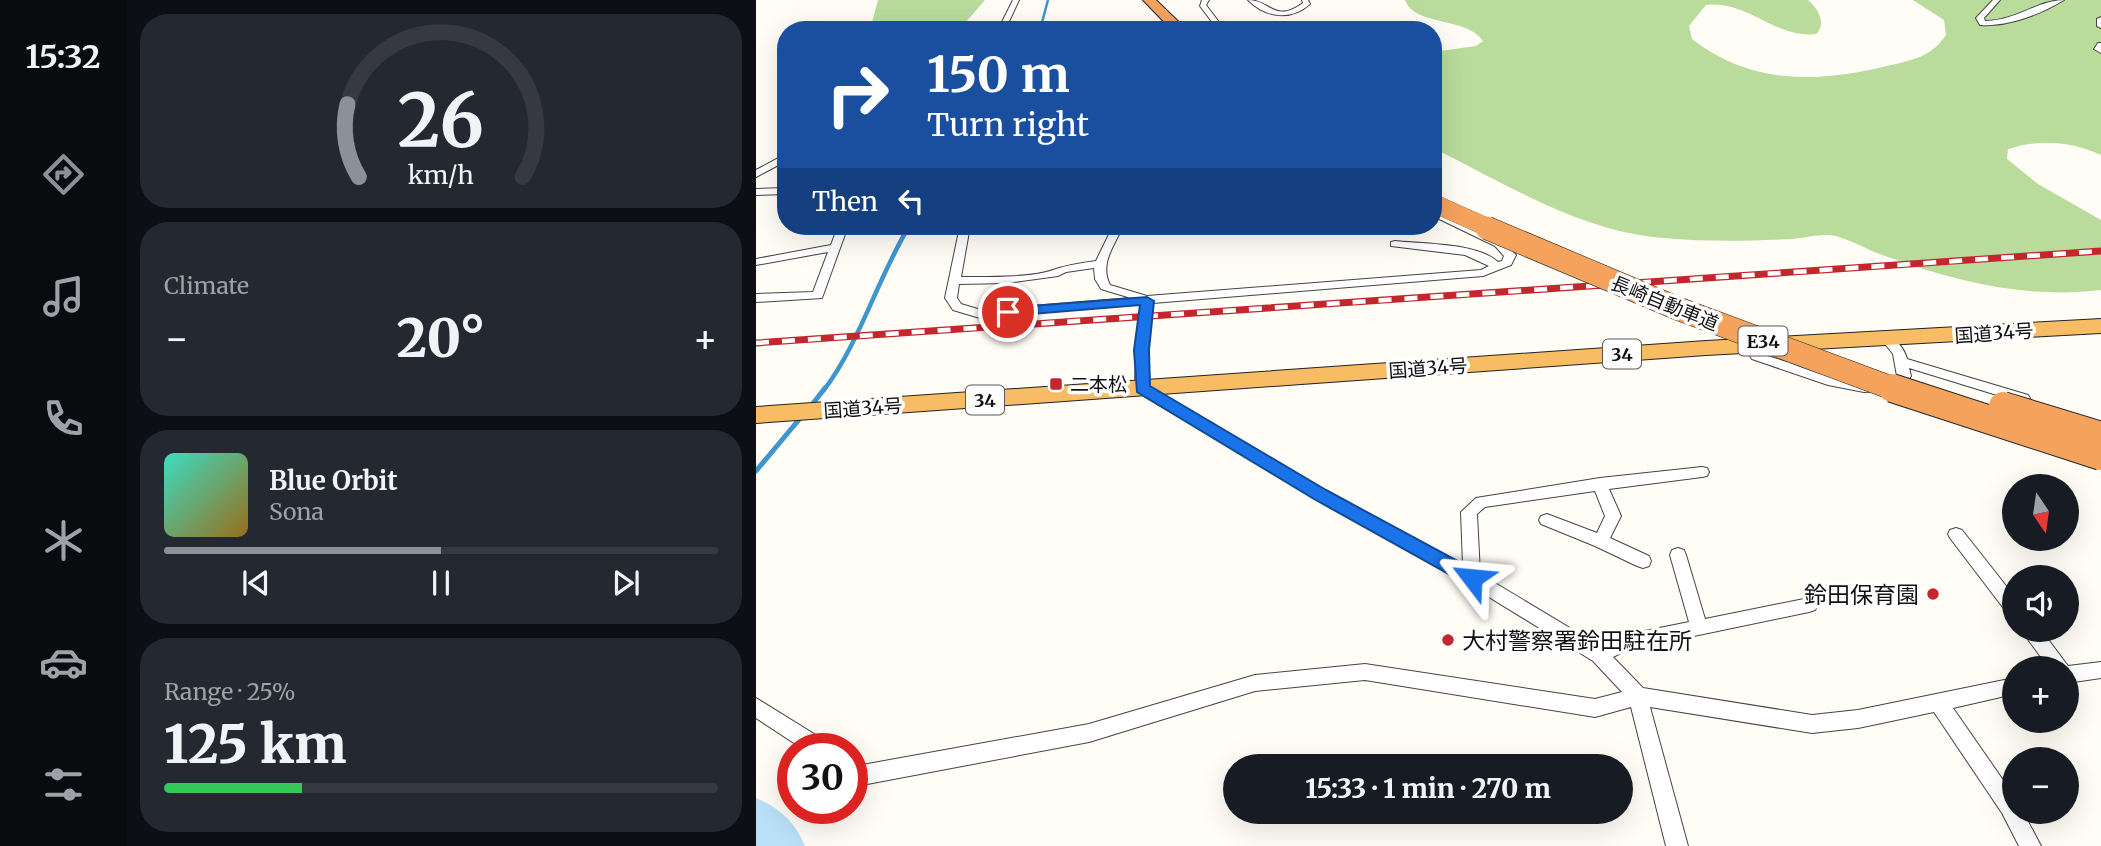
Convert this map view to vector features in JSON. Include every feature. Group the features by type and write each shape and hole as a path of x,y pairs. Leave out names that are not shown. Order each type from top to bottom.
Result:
{"highway":[{"path":"1149,0 1171,21"},
{"name":"長崎自動車道","path":"1442,191 1678,292 1851,356 2101,436"},
{"name":"長崎自動車道","path":"1442,207 1678,309 1844,371 2101,456"},
{"name":"国道34号","path":"756,415 1749,346 2101,326"}],"street":[{"path":"1006,21 1016,0"},
{"path":"1206,0 1202,5 1215,21"},
{"path":"1251,0 1263,11 1279,13 1301,9 1307,4 1305,0"},
{"path":"1997,0 1980,18 1983,23 2017,19 2061,0"},
{"path":"2101,19 2101,26"},
{"path":"2101,46 2098,49 2101,51"},
{"path":"756,174 777,162"},
{"path":"756,192 777,191"},
{"path":"963,235 951,298 957,307 980,314 1147,301 1230,290 1483,273 1507,263 1510,255 1499,244 1442,216"},
{"path":"756,298 818,295 839,235"},
{"path":"1114,235 1099,264 1101,281 1105,287 1130,293 1147,301"},
{"path":"1395,244 1475,253 1494,262 1496,267"},
{"path":"756,262 833,248"},
{"path":"953,281 1007,280 1099,264"},
{"path":"1147,301 1142,350 1142,388 1600,655 1639,696 1676,846"},
{"path":"1749,346 1757,356 1865,390 1881,390 1900,383 1904,376 1899,353 1887,339"},
{"path":"1902,362 2101,422"},
{"path":"1472,578 1469,512 1481,502 1702,472"},
{"path":"1600,484 1613,516 1601,541"},
{"path":"1547,520 1643,561"},
{"path":"1956,534 2002,593"},
{"path":"1678,555 1699,628"},
{"path":"1600,655 1625,643 1809,605"},
{"path":"2039,642 2051,656"},
{"path":"2079,673 2101,670"},
{"path":"868,774 1089,733 1255,683 1365,673 1595,708 1639,696 1812,723 1858,719 2002,689"},
{"path":"1938,702 2009,806 2029,846"},
{"path":"756,707 796,733"}],"green space":[{"path":"878,0 985,0 967,21 872,21"},
{"path":"1405,0 1808,0 1820,16 1821,26 1816,34 1787,31 1748,13 1721,5 1706,5 1689,26 1692,39 1714,54 1738,65 1785,76 1810,77 1861,72 1905,62 1934,49 1946,35 1944,20 1913,0 2101,0 2101,155 2067,144 2043,143 2008,149 2007,159 2038,184 2101,220 2101,290 2047,292 1966,281 1914,266 1834,236 1712,241 1664,238 1633,234 1574,216 1516,191 1442,153 1442,51 1476,46 1483,41 1465,28 1419,14"}],"waterway":[{"path":"1042,21 1048,0"},
{"path":"824,390 848,352 904,235"},
{"path":"811,406 825,388"},
{"path":"756,471 802,416"},
{"path":"756,823 780,846"}],"railway":[{"path":"756,343 2101,251"}],"place":[{"name":"二本松","path":"1056,384"},
{"name":"鈴田保育園","path":"1933,594"},
{"name":"大村警察署鈴田駐在所","path":"1448,640"}],"route":[{"path":"1008,312 1147,301 1142,350 1142,388 1320,494 1472,578"}]}
